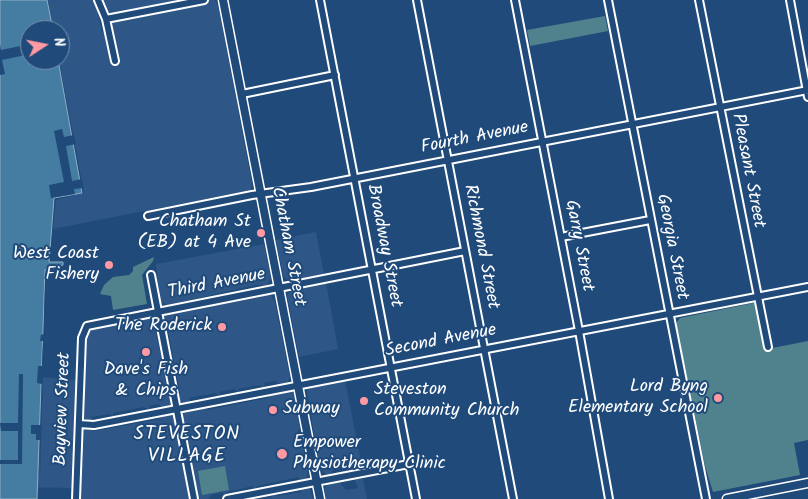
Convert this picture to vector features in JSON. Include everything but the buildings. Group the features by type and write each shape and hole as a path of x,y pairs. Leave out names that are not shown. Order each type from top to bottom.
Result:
{"street":[{"path":"98,0 106,19 115,61"},
{"path":"106,19 204,0"},
{"name":"Chatham Street","path":"224,0 320,499"},
{"name":"Broadway Street","path":"320,0 416,499"},
{"name":"Richmond Street","path":"417,0 513,499"},
{"name":"Garry Street","path":"515,0 579,331 609,499"},
{"name":"Georgia Street","path":"608,0 706,499"},
{"name":"Pleasant Street","path":"699,0 768,347"},
{"path":"790,0 808,93"},
{"path":"242,94 335,75"},
{"name":"Fourth Avenue","path":"148,216 720,107 808,93"},
{"path":"561,236 650,220"},
{"name":"Third Avenue","path":"91,324 465,251"},
{"path":"151,274 194,499"},
{"name":"Second Avenue","path":"79,424 94,424 808,287"},
{"name":"Bayview Street","path":"76,499 82,334 87,326 91,324"},
{"path":"227,499 409,464"},
{"path":"727,499 808,483"}],"shaded area":[{"path":"0,0 47,0 51,20 20,20 20,70 60,70 82,193 54,198 49,262 63,262 63,265 45,270 37,499 0,499"},
{"path":"48,0 95,0 102,32 112,30 101,0 215,0 219,9 252,183 251,190 53,229 56,200 84,193 61,70 70,70 70,20 51,20"},
{"path":"316,232 324,274 292,281 286,279 283,275 276,240"},
{"path":"264,244 271,278 267,285 256,285 167,305 160,301 156,264"},
{"path":"326,282 338,349 299,357 287,295 295,288"},
{"path":"269,293 275,302 290,377 287,383 282,385 275,381 264,383 265,388 259,385 238,389 240,393 234,389 219,392 221,397 215,393 189,398 190,402 187,403 181,401 178,397 180,392 167,325 164,322 165,315 170,312 178,313 205,308 209,305 258,298"},
{"path":"147,318 153,320 157,325 155,329 162,354 168,395 171,399 170,404 164,408 158,404 149,406 150,410 144,407 113,413 114,417 109,414 91,417 93,421 87,421 84,418 83,411 87,332 93,329"},
{"path":"42,377 76,380 72,488 15,487 15,475 39,475"},
{"path":"345,380 362,467 353,471 354,465 352,464 334,468 330,475 327,475 320,469 307,391 312,386"},
{"path":"288,389 293,392 300,429 296,434 297,439 302,442 308,472 306,480 297,482 299,477 257,486 253,492 253,486 227,492 223,497 223,492 211,495 208,499 200,499 192,469 195,455 191,452 182,416 185,410 207,405 207,410 268,398 269,393"},
{"path":"164,413 170,413 174,417 189,499 80,499 84,430 92,428 94,431 160,419"},
{"path":"354,478 363,479 367,499 326,499 324,490 328,483 338,481 346,490 358,488"},
{"path":"304,486 310,489 313,499 264,499 273,497 272,493 277,496 302,492 299,488"}],"green space":[{"path":"605,16 608,31 530,46 527,30"},
{"path":"154,257 142,275 147,304 113,310 111,296 100,294 104,285 113,277 129,275 133,271 133,267"},
{"path":"758,302 767,349 808,341 808,440 794,443 800,475 713,492 705,466 676,323 680,318"},
{"path":"225,466 229,490 202,495 198,471"}],"pier":[{"path":"0,44 1,50 20,46 20,56 2,60 5,74 0,75"},
{"path":"62,129 64,137 74,135 76,144 66,146 72,181 82,179 84,188 74,189 75,194 51,198 49,185 64,182 54,131"},
{"path":"46,281 40,476 40,440 36,440 36,434 31,434 31,425 41,425 42,384 37,383 38,366 42,366 43,341 40,341 41,335 44,334"},
{"path":"19,374 23,374 22,464 0,464 0,460 18,460 18,431 1,431 0,423 18,423"}],"place":[{"name":"Chatham St (EB) at 4 Ave","path":"261,233"},
{"name":"West Coast Fishery","path":"109,265"},
{"name":"The Roderick","path":"222,327"},
{"name":"Dave's Fish & Chips","path":"146,352"},
{"name":"Lord Byng Elementary School","path":"718,398"},
{"name":"Steveston Community Church","path":"364,401"},
{"name":"Subway","path":"273,410"},
{"name":"Empower Physiotherapy Clinic","path":"282,454"}],"district":[{"name":"STEVESTON VILLAGE","path":"187,447"}]}
